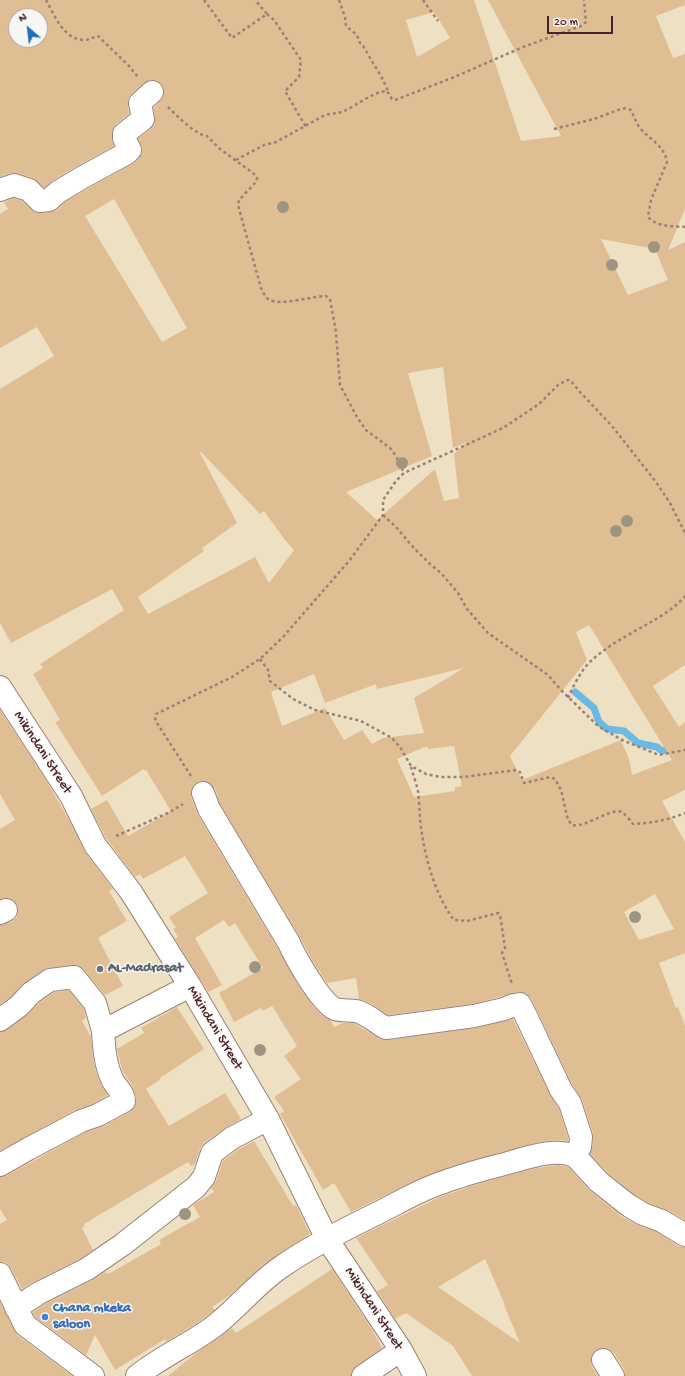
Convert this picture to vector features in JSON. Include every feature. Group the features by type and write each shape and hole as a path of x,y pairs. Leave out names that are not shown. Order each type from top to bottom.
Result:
{"street":[{"path":"0,190 14,185 29,190 40,201 49,200 58,192 83,177 128,153 130,150 124,138 124,134 142,119 140,103 152,92"},
{"name":"Mikindani Street","path":"0,687 71,796 95,845 131,892 190,986 268,1119 327,1238 401,1350 415,1376"},
{"path":"203,793 209,809 296,960 321,997 334,1009 356,1011 368,1016 386,1028 474,1016 520,1004 561,1090 570,1103 581,1137 580,1147 575,1156"},
{"path":"0,1020 19,1006 31,993 50,980 74,977 95,1003 103,1031 106,1060 113,1080 123,1096 124,1101 98,1115 81,1121 0,1165"},
{"path":"103,1031 190,986"},
{"path":"16,1308 39,1293 87,1269 122,1245 196,1187 204,1177 212,1153 232,1138 268,1119"},
{"path":"137,1376 210,1330 264,1280 281,1267 327,1238 420,1191 442,1182 542,1154 558,1152 575,1156 599,1182 628,1205 643,1214 662,1221 685,1235"},
{"path":"0,1274 16,1308 26,1324 93,1376"},
{"path":"363,1376 401,1350"}],"path":[{"path":"46,0 68,34 74,38 86,40 98,36 130,66 152,92 174,113 189,126 203,136 207,136 220,149 254,173 256,182 239,200 238,205 258,278 266,298 273,301 285,301 326,296 330,299 336,332 340,385 366,430 390,448 396,456 404,473"},
{"path":"204,0 232,38 267,14"},
{"path":"256,0 274,20 301,60 299,77 285,91 306,126"},
{"path":"338,0 345,17 346,26 357,35 360,43 381,76 389,94 394,100 452,78 523,47 580,26 586,22 584,0"},
{"path":"423,0 438,21"},
{"path":"236,160 264,145 276,142 325,115 333,112 339,113 380,92 387,92 389,94"},
{"path":"554,129 594,119 626,108 632,110 638,126 646,135 662,148 667,162 651,200 648,217 652,222 685,228"},
{"path":"95,845 170,812 203,793 157,723 155,716 156,714 226,680 260,659 283,637 349,561 383,515 383,500 396,481 404,473 503,428 539,404 559,384 568,380 573,383 612,426 656,482 670,503 685,532"},
{"path":"383,515 396,527 413,547 441,573 458,594 467,609 488,633 548,675 568,698 598,726 622,740 659,755 685,750"},
{"path":"568,698 578,679 590,662 608,647 664,614 685,596"},
{"path":"260,659 268,670 270,681 293,699 315,710 361,721 392,738 400,747 411,766 418,791 422,835 428,863 439,892 454,920 467,921 498,913 500,915 505,948 502,953 520,1004"},
{"path":"411,766 426,774 440,777 464,778 516,770 520,772 524,783 550,777 555,779 561,790 568,820 572,825 578,826 602,816 620,811 624,813 633,824 648,824 668,820 685,813"}],"building":[{"path":"0,0 474,0 521,141 561,136 488,0 685,0 685,5 656,16 673,58 685,54 685,209 668,250 685,242 685,665 653,686 679,727 685,722 685,790 662,801 685,842 685,953 659,963 676,1008 678,1007 685,1026 685,1220 668,1210 648,1203 635,1195 608,1173 590,1154 593,1133 582,1099 572,1084 531,998 526,993 518,992 472,1004 388,1015 371,1003 359,999 356,978 327,983 313,962 300,937 220,804 215,788 205,781 199,781 194,785 191,791 191,797 198,815 299,986 313,1006 322,1015 330,1020 334,1027 343,1023 353,1023 380,1039 388,1040 476,1028 513,1019 550,1095 559,1109 568,1138 568,1141 558,1140 539,1142 456,1165 414,1181 351,1212 334,1183 323,1190 280,1114 284,1111 274,1097 301,1079 284,1056 297,1046 272,1006 263,1011 261,1008 234,1022 219,993 263,968 235,923 229,927 224,920 195,938 222,985 208,992 175,938 178,937 173,929 176,928 169,917 208,893 185,856 143,879 140,874 135,877 106,838 91,809 107,800 128,836 171,811 144,769 102,796 55,722 60,720 33,674 43,668 40,664 124,610 112,589 11,643 0,623 0,389 54,356 37,327 0,348 0,214 8,209 4,202 14,198 22,201 36,213 57,210 65,202 136,162 142,152 138,139 155,124 154,108 164,96 164,90 161,84 156,80 150,80 144,83 128,99 129,114 116,124 113,129 112,138 114,146 52,181 44,188 33,178 18,173 10,173 0,177","holes":["434,12 450,38 417,57 406,20","114,199 187,328 162,342 85,216","601,239 655,249 668,280 628,295","443,367 453,448 467,442 454,454 459,498 444,501 435,469 377,520 346,492 432,456 408,373","201,452 260,514 264,511 294,550 269,583 255,557 148,614 138,597 204,551 202,548 237,523 200,453","589,625 672,760 632,775 629,759 621,740 522,780 510,756 587,660 576,632","464,668 414,698 424,733 383,738 372,744 362,730 344,740 325,708 282,726 271,692 314,674 325,703 376,684 377,689","427,746 428,749 454,746 462,786 455,787 455,791 414,797 397,759","655,894 674,929 639,940 624,912"]},
{"path":"0,710 46,780 85,852 113,889 109,891 127,921 98,938 123,986 105,995 83,969 78,965 72,965 43,970 24,983 11,997 0,1004 0,925 12,921 17,917 18,910 17,904 13,899 0,899 0,829 15,820 0,794"},
{"path":"69,990 84,1009 86,1018 82,1021 91,1037 96,1072 108,1095 93,1104 75,1110 0,1151 0,1032 7,1030 26,1016 39,1003 55,992"},
{"path":"177,1007 204,1049 146,1089 169,1126 225,1093 241,1119 204,1143 200,1149 195,1164 191,1166 188,1162 84,1224 85,1226 82,1228 93,1250 81,1258 22,1289 7,1263 0,1262 0,1224 7,1220 0,1209 0,1177 6,1176 86,1132 104,1126 130,1112 135,1106 136,1097 133,1087 122,1070 117,1049 144,1033 141,1028"},
{"path":"254,1141 293,1206 296,1205 310,1234 264,1264 229,1296 212,1307 215,1310 197,1323 166,1342 165,1339 115,1370 95,1335 86,1355 35,1317 33,1312 45,1304 93,1280 105,1272 106,1274 110,1273 161,1244 159,1240 200,1217 193,1205 214,1192 211,1188 216,1181 223,1161 239,1149"},
{"path":"558,1165 568,1167 591,1192 621,1216 637,1225 657,1232 678,1246 685,1247 685,1376 625,1376 624,1369 614,1353 609,1349 603,1348 596,1350 592,1354 592,1367 598,1376 472,1376 453,1346 406,1313 395,1319 377,1291 388,1285 356,1238 440,1197 471,1186 544,1167","holes":["485,1259 520,1343 438,1287"]},
{"path":"332,1269 373,1331 382,1348 356,1366 352,1370 351,1376 168,1376 196,1353 232,1328 236,1333"},
{"path":"0,1302 17,1335 72,1376 0,1376"}],"waterway":[{"path":"575,692 594,708 599,722 607,729 624,731 638,743 657,747 662,751 685,744"}],"place":[{"name":"AL-Madrasat","path":"100,969"},
{"name":"Chana mkeka saloon","path":"45,1317"}]}
